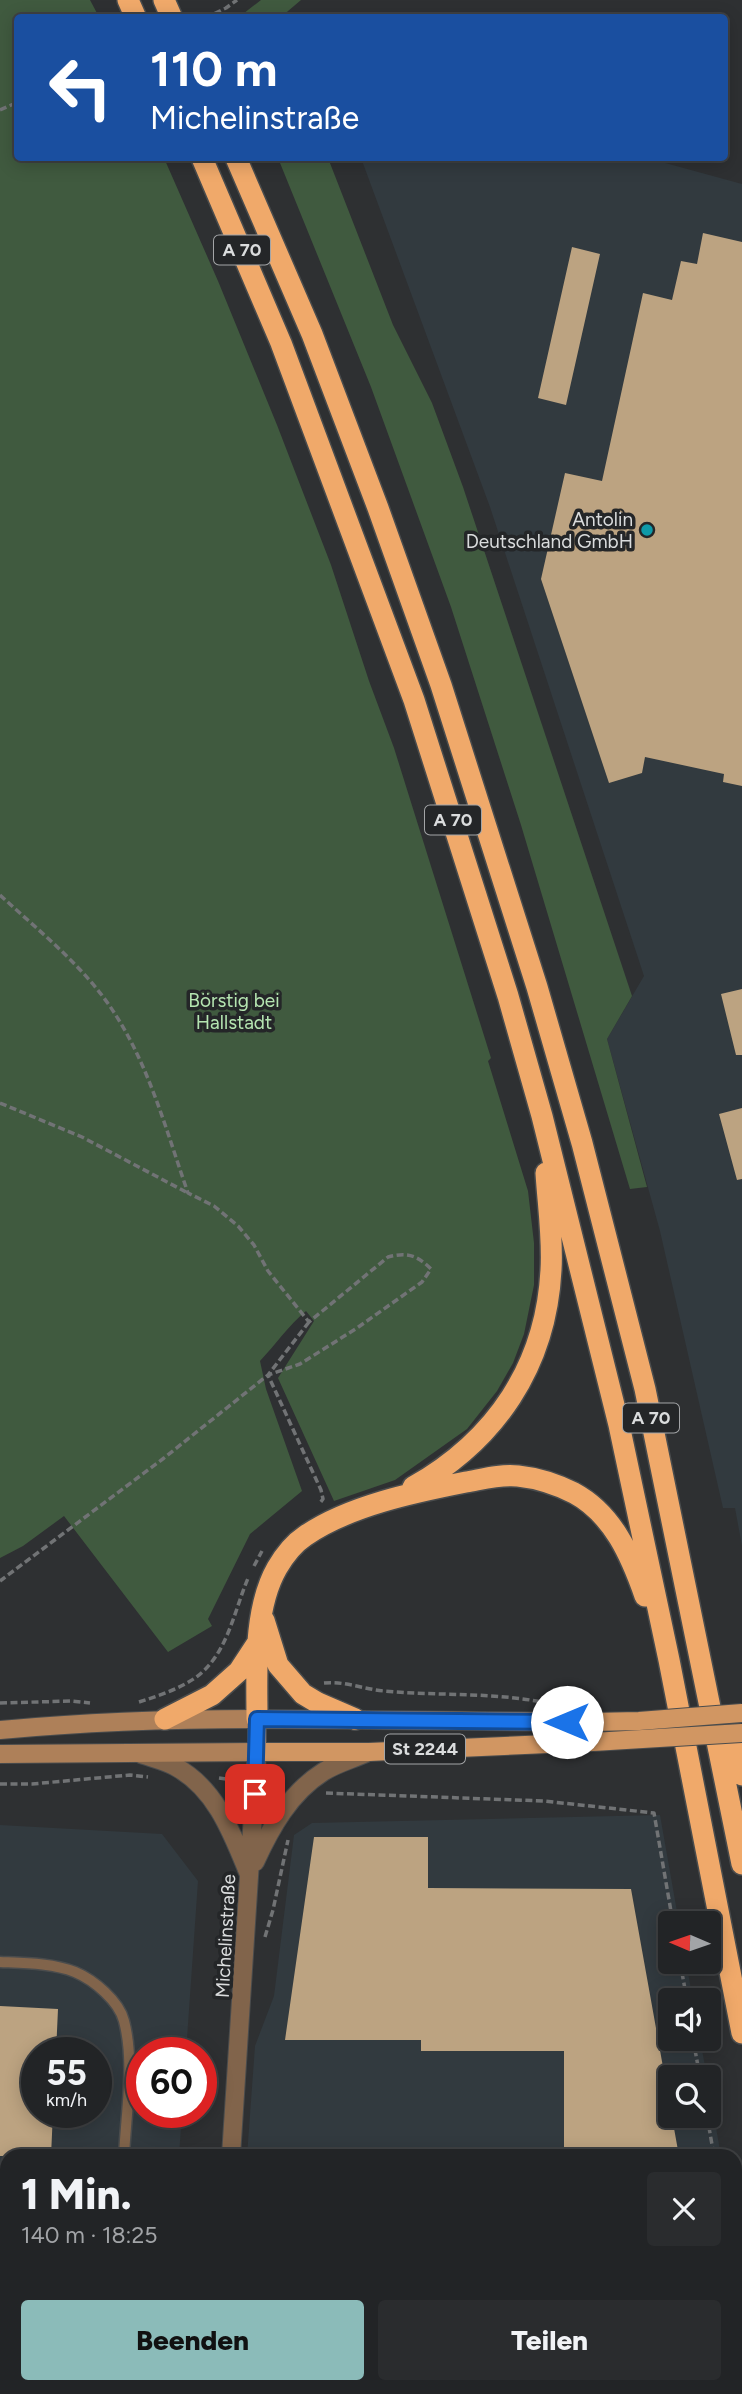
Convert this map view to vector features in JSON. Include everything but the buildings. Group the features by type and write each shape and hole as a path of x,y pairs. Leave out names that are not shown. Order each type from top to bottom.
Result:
{"highway":[{"name":"A 70","path":"203,161 282,343 414,700 497,959 542,1116 620,1425 742,2033"},
{"name":"A 70","path":"237,161 312,334 378,508 441,685 537,987 582,1143 645,1389 742,1864"},
{"path":"257,1719 258,1643 268,1588 290,1549 305,1536 326,1525 393,1498 463,1454 498,1417 528,1367 543,1321 551,1270 542,1116"},
{"path":"393,1498 498,1476 518,1476 576,1494 606,1518 623,1544 640,1581 669,1660"},
{"path":"263,1614 278,1665 303,1694 355,1718"},
{"path":"164,1719 212,1695 239,1671 258,1643"},
{"path":"708,1696 737,1752 742,1775"}],"main road":[{"name":"St 2244","path":"0,1730 164,1719 355,1718 592,1722 653,1721 742,1713"},
{"name":"Michelinstraße","path":"257,1719 257,1752"},
{"name":"St 2244","path":"0,1754 369,1752 742,1733"}],"street":[{"path":"136,1752 177,1767 202,1786 219,1807 250,1875"},
{"name":"Michelinstraße","path":"231,2149 257,1752"},
{"path":"250,1875 281,1811 298,1793 325,1770 369,1752"}],"lane":[{"path":"0,1962 33,1964 75,1972 104,1990 124,2018 129,2058 124,2149"}],"path":[{"path":"213,14 236,0"},
{"path":"0,895 79,968 114,1013 138,1053 188,1193"},
{"path":"0,1103 82,1137 214,1206 238,1226 254,1245 268,1272 309,1322"},
{"path":"0,1581 164,1458 268,1375 309,1322 388,1257 402,1253 412,1255 421,1259 431,1269 422,1282 357,1328 300,1364 268,1375"},
{"path":"268,1375 321,1490"},
{"path":"131,1704 176,1688 196,1677"},
{"path":"303,1694 324,1683 341,1682 383,1691 499,1695 548,1703"},
{"path":"0,1703 72,1701 100,1704"},
{"path":"0,1784 32,1784 130,1775 150,1777"},
{"path":"329,1787 320,1793 544,1801 654,1813 671,1911"},
{"path":"261,1948 274,1910 288,1839"},
{"path":"709,2128 713,2149"}],"shaded area":[{"path":"362,161 658,161 742,184 742,1546 735,1508 723,1508 660,1231 607,1039 644,976 490,507"},
{"path":"660,1815 677,1911 658,1911 658,1974 688,1974 691,1988 658,1988 658,2051 702,2051 705,2065 658,2065 658,2128 716,2128 720,2149 248,2149 255,2046 274,1996 294,1835 312,1823"},
{"path":"0,1825 162,1834 198,1881 187,2037 126,2037 126,2128 181,2128 179,2149 0,2149"}],"green space":[{"name":"Börstig bei Hallstadt","path":"0,0 90,0 97,14 14,14 14,161 165,161 277,425 331,565 394,748 491,1058 488,1061 528,1191 534,1243 534,1285 524,1334 513,1363 497,1391 467,1429 395,1480 334,1501 278,1378 314,1321 306,1311 288,1329 260,1361 266,1389 302,1491 250,1534 208,1619 212,1626 168,1652 64,1516 23,1546 0,1558"},
{"path":"261,0 301,0 285,14 243,14"},
{"path":"279,161 329,161 393,325 432,403 463,487 632,996 607,1039 647,1187 630,1189 521,825 451,607 371,387"}],"place":[{"name":"Antolin Deutschland GmbH","path":"647,530"}],"route":[{"path":"255,1794 257,1719 567,1722"}]}
